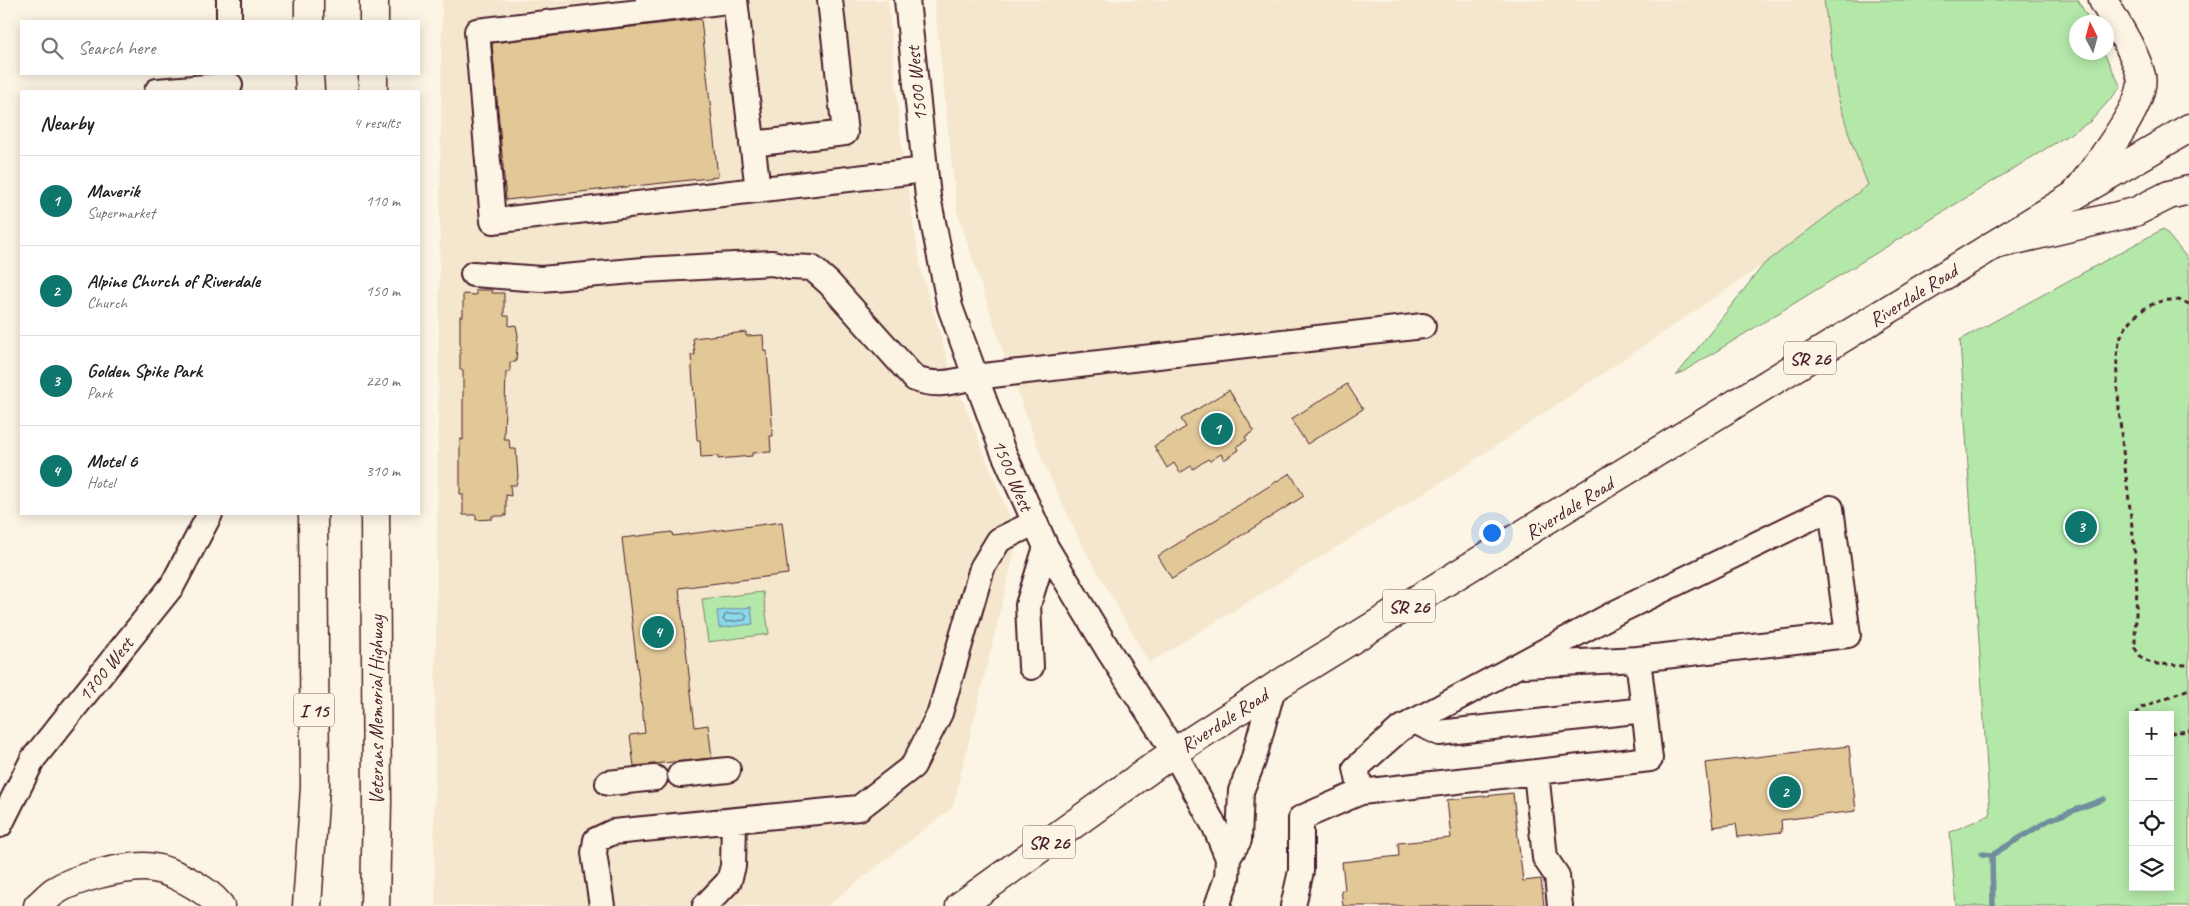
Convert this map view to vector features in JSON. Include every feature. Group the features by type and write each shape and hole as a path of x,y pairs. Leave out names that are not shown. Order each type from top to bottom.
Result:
{"main road":[{"path":"309,0 309,20"},
{"path":"374,0 374,20"},
{"path":"2075,195 2131,114 2142,90 2139,69 2103,0"},
{"path":"310,75 310,90"},
{"path":"373,75 373,90"},
{"name":"Riverdale Road","path":"960,906 1174,752 1273,688 2075,195 2189,128"},
{"path":"1994,246 2135,212 2164,197 2189,190"},
{"name":"I 15","path":"307,906 314,787 313,515"},
{"name":"Veterans Memorial Highway","path":"375,515 377,802 375,906"},
{"path":"38,906 56,891 98,874 145,867 186,878 216,900 220,906"}],"street":[{"path":"228,0 229,20"},
{"path":"758,190 736,0 648,6 477,31 493,221 758,190 926,170"},
{"path":"752,144 844,133 830,0"},
{"name":"1500 West","path":"907,0 928,198 950,307 1002,449 1046,547 1110,653 1174,752 1215,827 1228,858 1227,878 1217,906"},
{"path":"166,90 229,83"},
{"path":"473,274 541,279 644,270 772,263 790,267 812,268 830,283 916,378 929,384 942,384 975,377 1423,326"},
{"path":"1361,792 1356,768 1400,729 1617,612 1831,508 1848,635 1638,660 1517,666"},
{"name":"1700 West","path":"0,825 33,759 172,586 209,515"},
{"path":"602,906 594,854 596,840 613,832 734,822 859,808 913,766 940,713 982,568 999,540 1034,523"},
{"path":"1031,667 1028,605 1046,547"},
{"path":"1293,906 1301,871 1301,818 1361,792 1650,759 1638,660"},
{"path":"1228,858 1239,840 1241,791 1253,761 1273,688"},
{"path":"1414,721 1440,733 1644,710"},
{"path":"680,775 728,770"},
{"path":"1536,772 1545,858 1557,876 1560,906"},
{"path":"608,784 655,778"},
{"path":"704,906 729,881 733,866 734,822"}],"path":[{"path":"2189,304 2169,301 2153,304 2137,313 2124,330 2118,346 2116,367 2121,436 2136,570 2135,648 2141,658 2153,664 2189,665"},
{"path":"2138,711 2140,708 2189,689"},
{"path":"2174,733 2189,731"}],"shaded area":[{"path":"442,0 888,0 902,151 921,270 950,368 1018,537 953,807 827,906 436,906 434,846"},
{"path":"934,0 1824,0 1837,94 1852,144 1868,185 1764,264 1447,479 1149,663 1078,537 1044,464 1002,349 957,211"}],"green space":[{"path":"1824,0 2078,0 2086,15 2069,15 2069,60 2108,60 2121,87 2091,121 1676,376 1764,264 1868,185 1852,144 1837,94"},
{"path":"2163,229 2189,260 2189,906 1956,906 1950,832 1990,815 1960,340"},
{"path":"763,592 769,634 708,642 702,599"}],"water":[{"path":"751,607 753,624 719,628 717,611"}],"building":[{"path":"701,19 718,177 506,200 492,43"},
{"path":"476,290 492,290 492,293 504,293 504,316 509,316 509,326 516,325 518,335 516,362 510,362 510,372 506,372 504,439 509,439 510,449 516,449 518,477 516,485 510,485 511,496 506,495 506,516 492,516 492,519 476,520 476,515 463,515 463,494 460,494 460,439 463,440 463,370 460,370 460,316 463,316 463,294 476,295"},
{"path":"746,332 746,336 763,335 764,351 767,351 773,436 770,436 771,452 718,459 718,456 701,457 700,440 697,440 691,355 695,355 693,338"},
{"path":"1347,384 1363,409 1307,444 1291,419"},
{"path":"1229,390 1254,431 1245,437 1247,440 1237,446 1239,450 1224,460 1221,454 1210,461 1208,459 1193,469 1191,466 1180,473 1174,463 1167,468 1154,446 1186,427 1181,419"},
{"path":"1290,473 1304,496 1172,579 1158,556"},
{"path":"782,522 788,574 679,588 695,727 708,725 712,758 634,766 630,735 645,733 622,538 672,532 673,536"},
{"path":"1849,746 1856,811 1781,820 1782,832 1738,837 1736,824 1713,827 1705,763"},
{"path":"1513,793 1523,881 1541,879 1544,906 1343,906 1341,890 1345,890 1342,862 1399,856 1398,843 1451,838 1447,800"}],"waterway":[{"path":"1982,854 1992,855 2049,820 2104,799"},
{"path":"1992,855 1993,906"}],"place":[{"name":"Maverik","path":"1217,429"},
{"name":"Golden Spike Park","path":"2081,527"},
{"name":"Motel 6","path":"658,632"},
{"name":"Alpine Church of Riverdale","path":"1785,792"}]}
